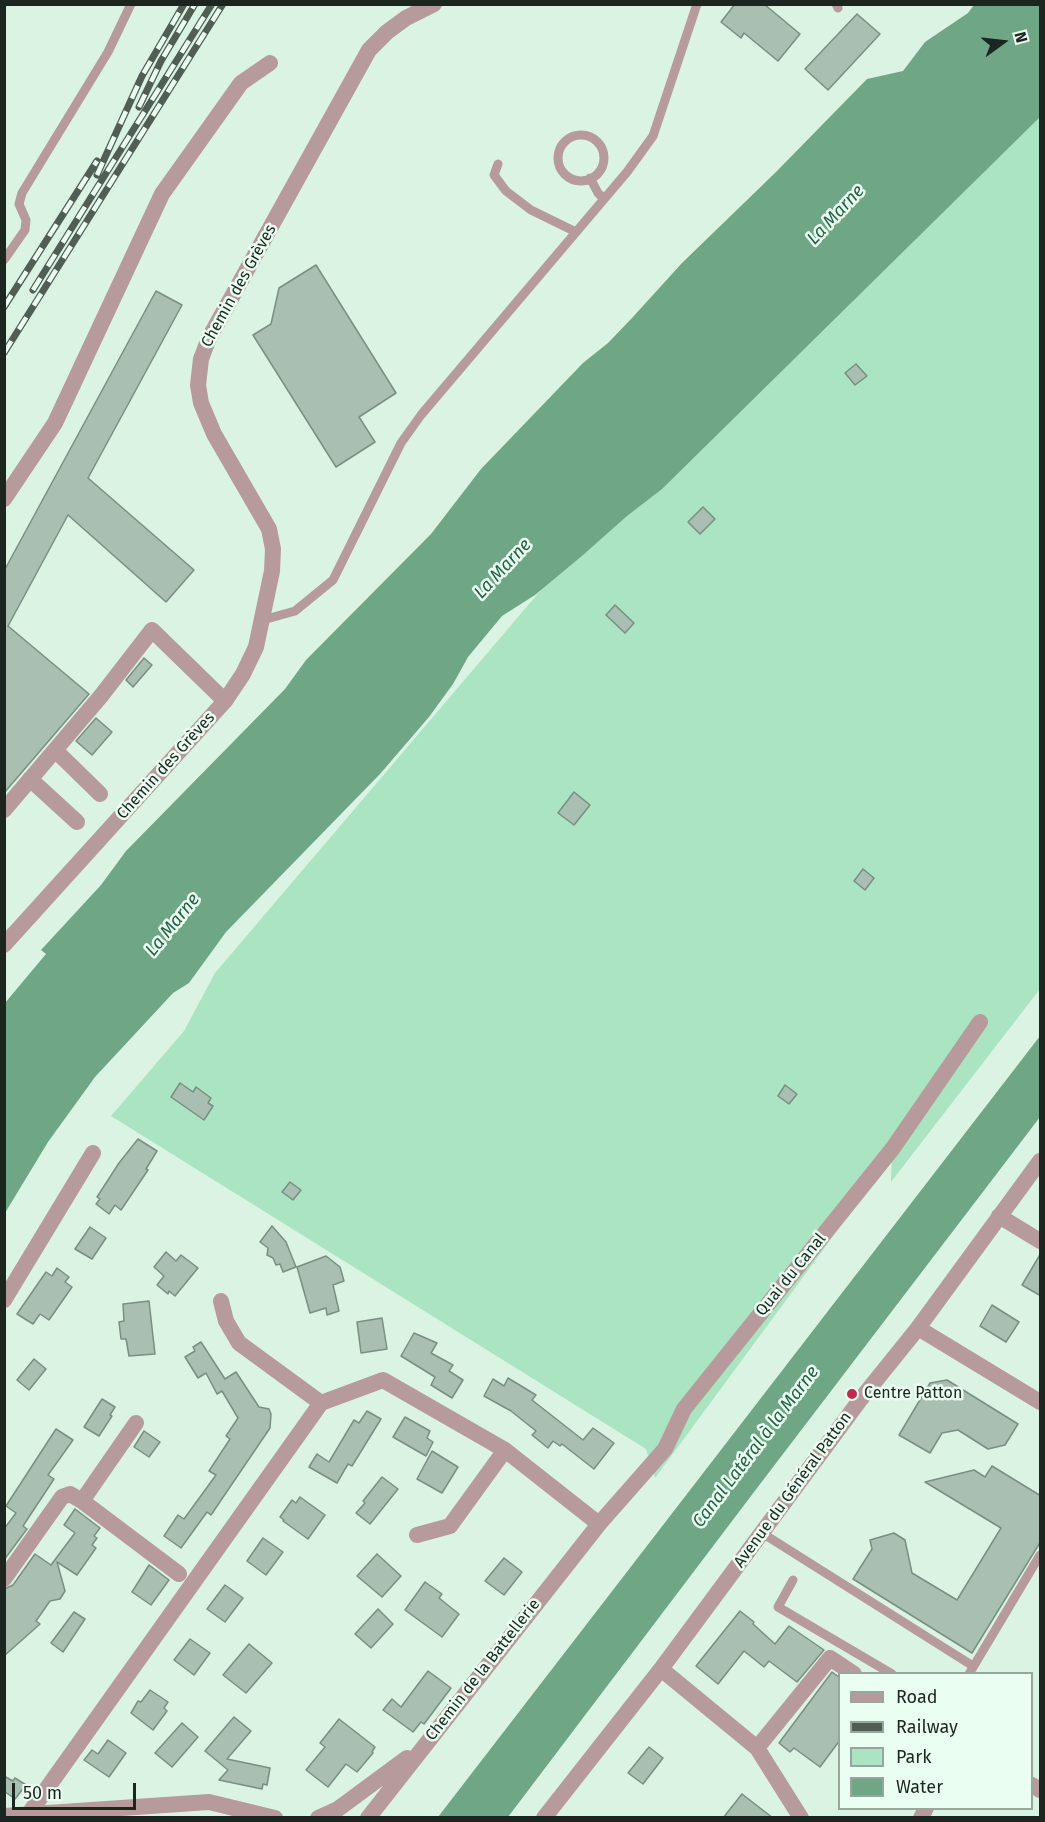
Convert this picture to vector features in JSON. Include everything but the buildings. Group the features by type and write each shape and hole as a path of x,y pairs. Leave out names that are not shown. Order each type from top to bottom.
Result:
{"street":[{"name":"Chemin des Grèves","path":"4,945 225,701 243,675 256,647 272,571 273,549 268,529 214,434 201,402 198,385 201,359 209,338 369,50 387,32 406,18 434,4"},
{"path":"4,499 55,423 162,194 241,83 270,63"},
{"path":"4,810 101,696 152,630 225,701"},
{"path":"55,750 100,794"},
{"path":"30,779 77,822"},
{"name":"Quai du Canal","path":"599,1524 665,1449 684,1409 893,1148 980,1022"},
{"path":"4,1300 93,1154"},
{"name":"Avenue du Général Patton","path":"544,1818 661,1669 1041,1161"},
{"path":"999,1216 1041,1242"},
{"path":"221,1301 226,1321 239,1343 321,1403"},
{"path":"918,1328 1041,1402"},
{"path":"28,1815 321,1403 383,1380 505,1450 599,1524"},
{"path":"82,1502 136,1423"},
{"path":"417,1535 450,1526 505,1450"},
{"path":"4,1579 62,1497 69,1494 179,1574"},
{"name":"Chemin de la Battellerie","path":"368,1818 599,1524"},
{"path":"757,1748 830,1658 851,1672"},
{"path":"661,1669 757,1748 801,1818"},
{"path":"318,1818 338,1809 420,1749"},
{"path":"4,1816 209,1802 275,1818"}],"lane":[{"path":"4,260 25,230 26,220 19,204 22,193 108,52 131,4"},
{"path":"263,620 295,611 333,580 401,443 414,424 627,172 653,136 697,4"},
{"path":"584,135 594,139 600,145 604,160 600,170 590,178 578,181 570,178 559,165 559,149 569,138 584,135"},
{"path":"498,164 494,175 506,191 531,210 576,232"},
{"path":"590,178 604,199"},
{"path":"762,1533 971,1670 1041,1555"},
{"path":"793,1580 778,1607 889,1672"}],"green space":[{"path":"1040,105 1040,989 891,1182 892,1150 826,1246 655,1478 646,1449 111,1116 184,1031 215,973 575,550"}],"water":[{"name":"La Marne","path":"974,5 1040,5 1040,117 662,489 535,595 502,616 468,657 453,684 429,717 380,774 226,932 189,983 173,993 95,1077 48,1142 5,1213 5,1003 46,954 41,950 101,885 126,851 285,689 306,660 431,534 481,469 583,363 608,343 682,263 867,79 903,71 925,42 968,13"},
{"name":"Canal Latéral à la Marne","path":"1040,1036 1040,1117 508,1817 438,1817"}],"railway":[{"path":"97,175 142,76 184,4"},
{"path":"139,107 161,61 195,4"},
{"path":"33,290 212,4"},
{"path":"4,353 223,4"},
{"path":"4,307 97,161"}],"place":[{"name":"Centre Patton","path":"852,1394"}]}
